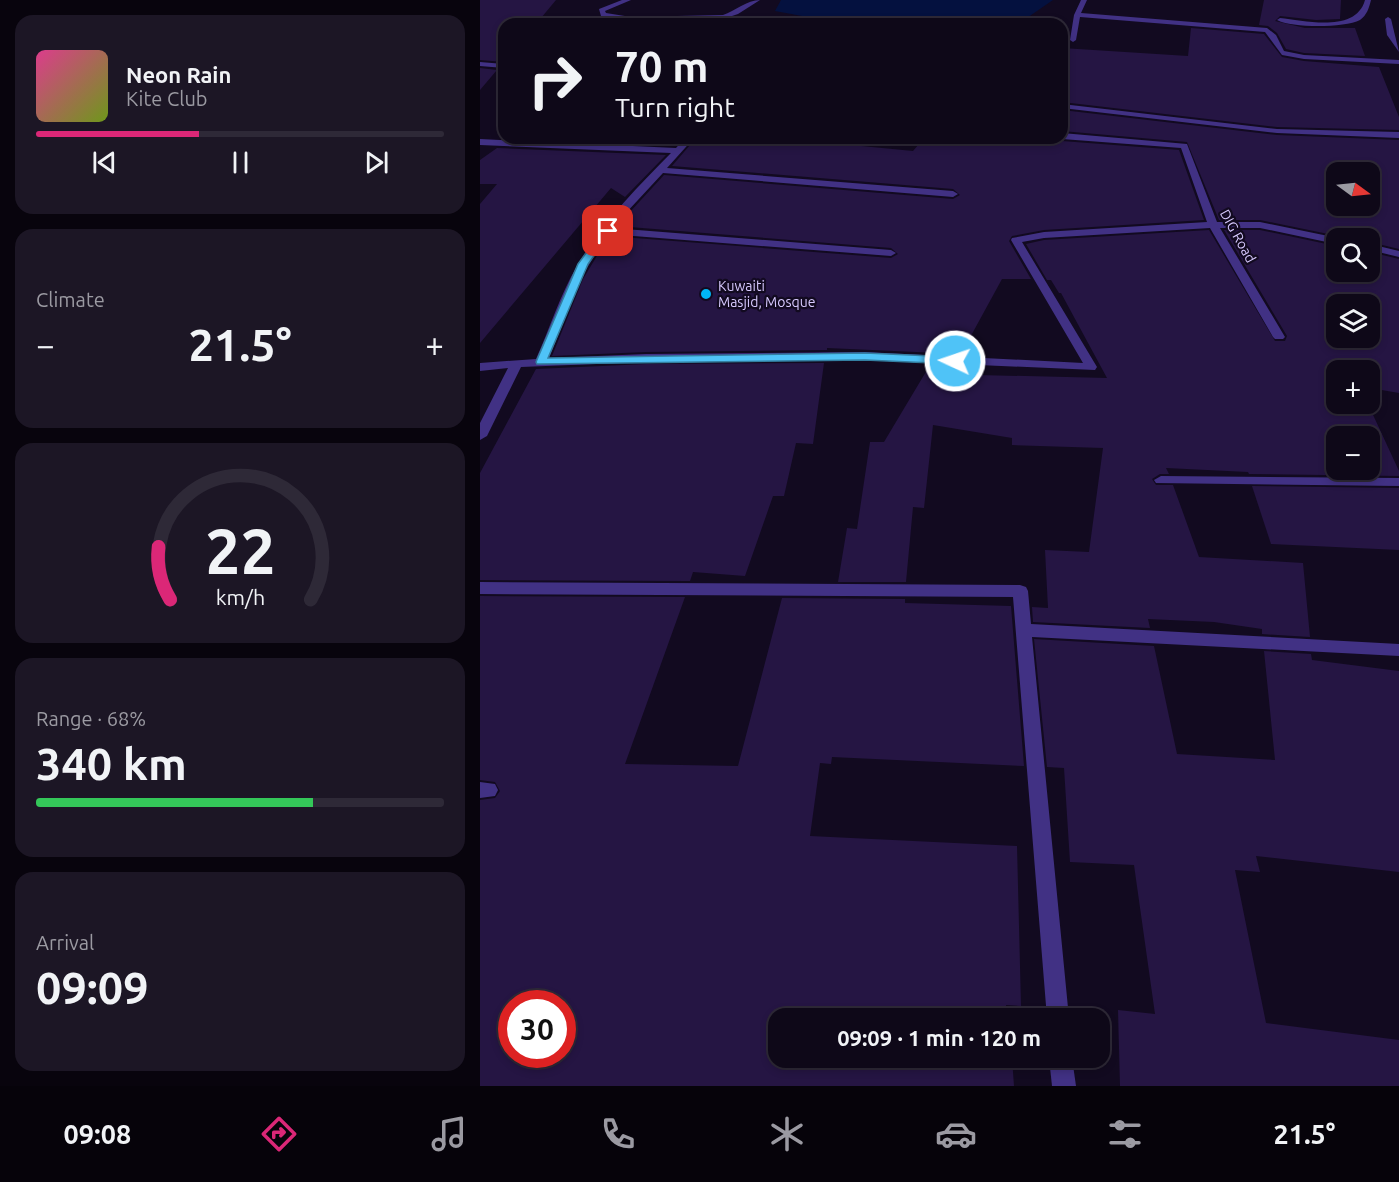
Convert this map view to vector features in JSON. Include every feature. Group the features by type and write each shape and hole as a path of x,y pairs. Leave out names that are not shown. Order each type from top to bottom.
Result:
{"street":[{"path":"614,18 603,15 602,10 628,0"},
{"path":"669,18 723,16 736,13 757,0"},
{"path":"1072,36 1077,15 1084,0"},
{"path":"1280,20 1344,22 1356,19 1366,11 1368,0"},
{"path":"1077,15 1267,30 1274,36 1275,43 1282,53 1304,57 1399,62"},
{"path":"1388,19 1390,35 1399,50"},
{"path":"480,64 498,66"},
{"path":"1068,107 1277,131 1399,135"},
{"name":"DIG Road","path":"1068,136 1182,144 1213,225 1279,337"},
{"path":"480,141 498,142"},
{"path":"539,144 678,151"},
{"path":"541,362 583,264 621,212 663,170 684,144"},
{"path":"663,170 953,194"},
{"path":"480,367 541,362 865,356 1090,367 1016,240 1044,235 1213,225 1260,225 1326,239"},
{"path":"608,231 891,253"},
{"path":"1380,249 1399,254"},
{"path":"480,436 516,365"},
{"path":"1161,480 1399,482"},
{"path":"480,588 1020,591 1057,1008"},
{"path":"1023,630 1399,650"},
{"path":"1062,1068 1064,1086"}],"shaded area":[{"path":"781,0 1053,0 1027,18 813,18 775,11"}],"building":[{"path":"480,0 556,0 541,18 498,18 498,62 480,60"},
{"path":"1264,0 1341,0 1340,19 1316,20 1280,16 1275,21 1305,28 1355,28 1365,56 1304,53 1286,49 1277,33 1268,26 1259,25"},
{"path":"1191,28 1264,34 1282,57 1379,67 1399,117 1399,130 1277,127 1068,103 1068,48 1188,56"},
{"path":"480,68 497,70 480,90"},
{"path":"1068,111 1277,135 1399,140 1399,249 1380,244 1380,228 1326,228 1326,234 1260,220 1219,220 1187,142 1068,132"},
{"path":"1068,141 1179,150 1204,220 1044,230 1012,236 1009,241 1031,279 1002,279 961,354 827,348 827,350 646,352 552,356 583,279 609,236 891,258 898,254 891,248 617,226 664,175 953,199 960,195 953,189 672,166 691,144 841,144 913,151 919,144 1068,144"},
{"path":"634,144 677,144 675,146"},
{"path":"497,148 666,155 625,197 611,188 480,343 480,204 497,184 480,184 480,160"},
{"path":"1209,230 1275,341 1285,341 1287,336 1224,230 1260,230 1326,244 1326,282 1380,282 1380,254 1399,259 1399,393 1380,390 1380,360 1326,360 1326,414 1373,414 1378,426 1326,426 1326,475 1249,474 1248,472 1166,468 1169,474 1160,474 1152,479 1156,485 1173,485 1199,557 1303,563 1310,637 1262,634 1262,629 1214,622 1148,619 1150,628 1033,622 1032,607 1048,608 1045,550 1089,552 1103,448 1012,445 1012,438 933,425 924,508 913,507 906,582 838,582 847,528 857,529 870,442 884,442 930,365 938,365 937,374 1107,378 1061,293 1051,280 1047,280 1026,244 1044,240"},
{"path":"824,363 813,444 796,443 784,496 773,496 745,576 693,572 690,581 480,580 480,473 536,369 646,364"},
{"path":"1380,430 1399,471 1399,476 1380,476"},
{"path":"1252,486 1399,488 1399,550 1271,544"},
{"path":"480,596 685,597 625,764 738,766 782,598 905,599 905,603 1011,606 1024,766 832,757 831,764 820,763 810,836 1017,846 1021,1006 1006,1005 1006,1008 768,1008 768,1068 1013,1068 1014,1086 480,1086 480,800 495,798 500,791 495,782 480,780"},
{"path":"1034,639 1154,646 1177,754 1275,760 1264,651 1311,654 1312,660 1399,671 1399,872 1256,856 1260,872 1235,870 1266,1023 1399,1040 1399,1086 1120,1086 1118,1010 1155,1014 1134,865 1070,862 1064,768 1047,767"}],"place":[{"name":"Kuwaiti Masjid, Mosque","path":"706,294"}],"route":[{"path":"608,231 583,264 541,362 646,358 865,356 955,361"}]}
